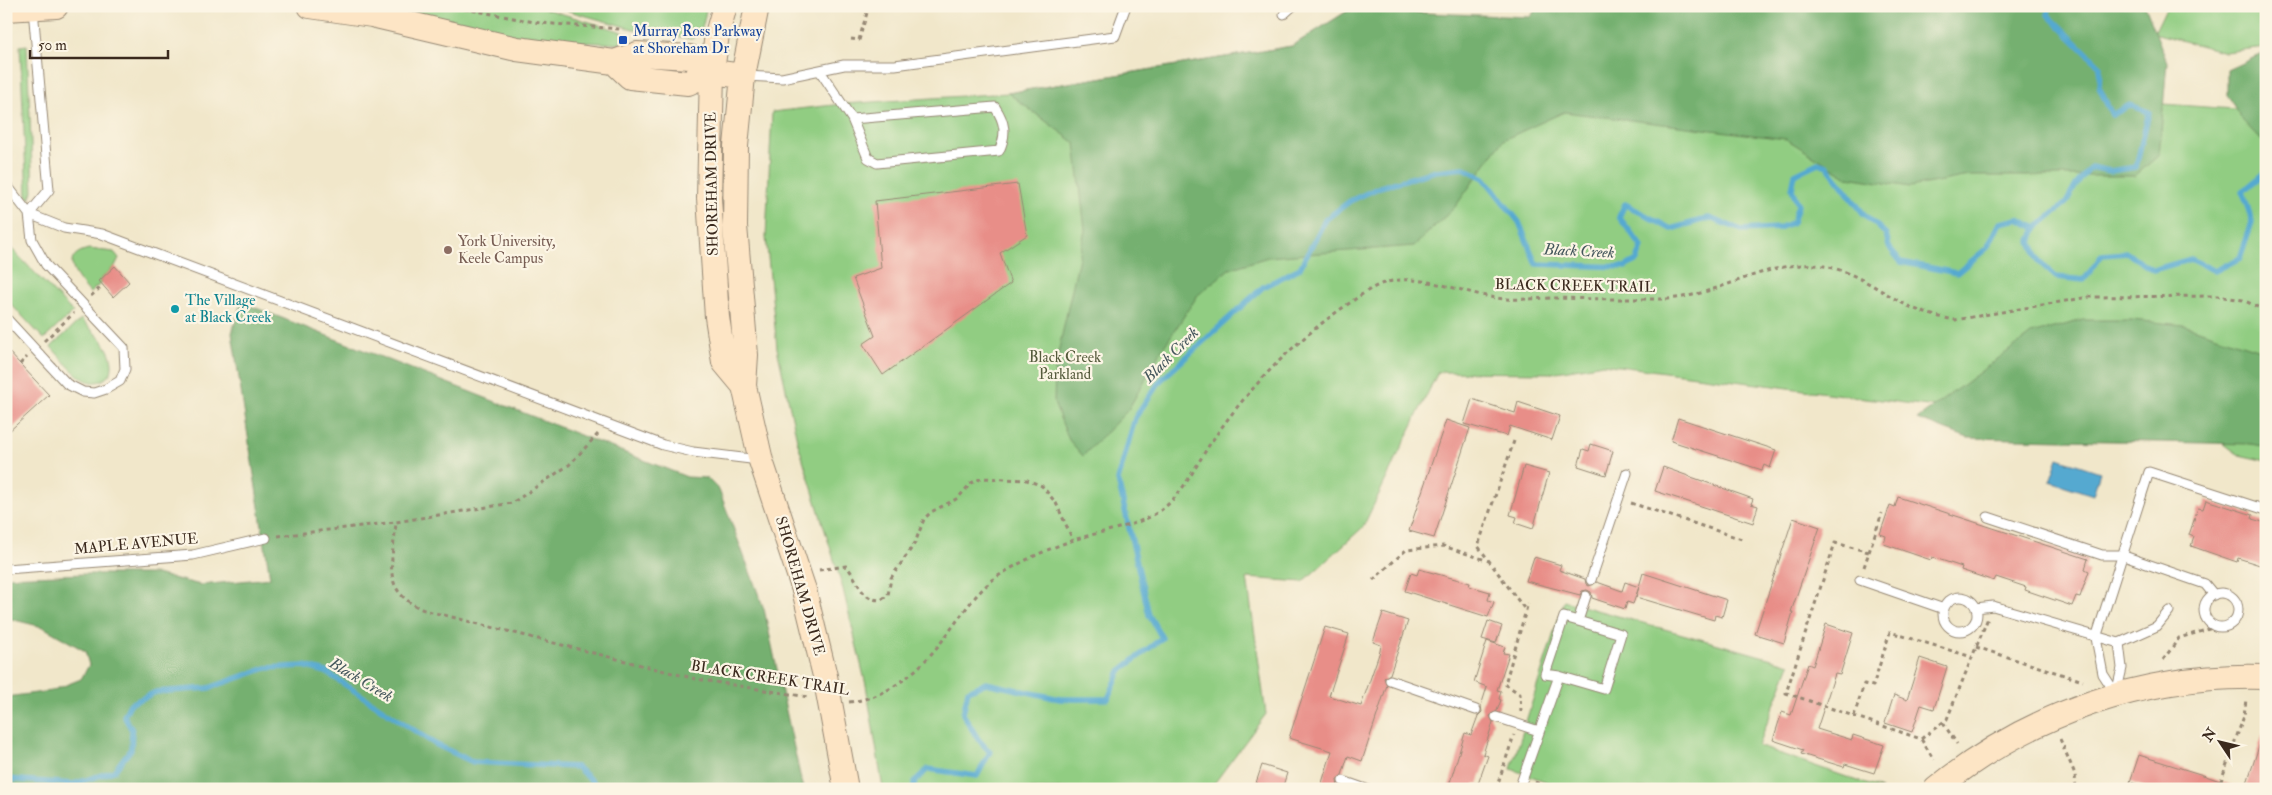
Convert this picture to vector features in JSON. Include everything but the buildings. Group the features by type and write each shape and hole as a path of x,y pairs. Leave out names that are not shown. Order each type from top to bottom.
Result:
{"street":[{"path":"310,6 372,15 517,49 614,62 637,54 690,58 712,72 743,76"},
{"name":"SHOREHAM DRIVE","path":"725,6 717,34 712,72 710,198 717,317 724,362 744,386"},
{"name":"SHOREHAM DRIVE","path":"757,6 743,76 736,146 735,226 746,356 744,386 762,461 801,582 825,676 846,789"},
{"path":"6,9 45,7"},
{"path":"1936,789 1979,757 2026,730 2066,712 2116,695 2159,684 2195,679 2266,677"}],"lane":[{"path":"743,76 782,78 844,65 895,65 1115,36 1126,6"},
{"path":"1284,14 1292,6"},
{"path":"6,318 67,384 83,392 94,393 120,381 125,370 124,348 46,265 32,240 29,214 48,190 45,7"},
{"path":"820,71 852,119 868,158 877,163 999,151 1005,137 1002,118 995,107 852,119"},
{"path":"6,184 29,214 64,228 102,234 605,424 678,449 762,461"},
{"path":"1591,580 1627,472"},
{"path":"2116,695 2103,674 2096,638 2149,472 2266,510"},
{"path":"1988,517 2102,555 2121,555 2205,584 2214,595"},
{"name":"MAPLE AVENUE","path":"6,568 193,555 266,538"},
{"path":"1860,580 1944,608"},
{"path":"2214,595 2229,595 2238,607 2235,621 2226,627 2216,627 2207,620 2205,615 2206,603 2214,595"},
{"path":"1578,621 1586,596"},
{"path":"1960,597 1970,600 1976,608 1976,620 1968,629 1963,631 1952,629 1947,625 1943,614 1944,608 1950,600 1960,597"},
{"path":"1976,608 1993,606 2118,643 2150,631 2163,622 2169,611"},
{"path":"1564,617 1578,621 1621,634 1604,689 1559,676 1545,674 1564,617"},
{"path":"2116,695 2122,668 2118,643"},
{"path":"1519,789 1559,676"},
{"path":"1390,680 1476,710"},
{"path":"1496,717 1539,731"},
{"path":"1343,781 1366,789"}],"path":[{"path":"449,6 540,23 620,28"},
{"path":"851,39 859,40 870,6"},
{"name":"BLACK CREEK TRAIL","path":"842,702 852,703 874,696 899,684 928,660 987,584 1014,567 1072,540 1103,533 1136,522 1163,509 1175,496 1210,443 1258,382 1311,332 1337,311 1367,291 1384,283 1403,279 1431,282 1470,294 1507,299 1681,299 1770,270 1806,264 1843,271 1909,307 1935,317 1955,320 2089,297 2218,296 2243,300 2266,311"},
{"path":"20,364 103,285"},
{"path":"266,538 396,522 512,503 569,465 590,445 605,424"},
{"path":"1514,441 1478,546 1526,611"},
{"path":"801,582 846,566 861,591 867,597 881,600 888,596 891,578 914,543 924,519 931,512 958,498 971,483 982,478 1027,480 1042,486 1056,503 1072,540"},
{"path":"1619,499 1745,540"},
{"path":"1860,580 1882,512"},
{"name":"BLACK CREEK TRAIL","path":"396,522 392,574 394,586 406,600 424,610 696,679 814,698"},
{"path":"1869,552 1834,543 1786,693 1921,739 1934,760"},
{"path":"1373,580 1406,550 1443,546 1489,561"},
{"path":"1496,789 1522,709 1520,694 1505,684 1528,603"},
{"path":"1921,739 1947,719 1993,606"},
{"path":"2163,660 2179,638 2216,627"},
{"path":"1854,716 1864,684 1873,686 1890,632 1972,657"},
{"path":"1976,647 2084,681"},
{"path":"2218,789 2244,716 2246,699"},
{"path":"1943,723 1957,744"},
{"path":"2060,739 2075,774 2076,789"},
{"path":"1523,778 1553,788"}],"green space":[{"path":"373,6 536,6 623,32 620,44 524,39"},
{"path":"551,6 707,6 701,30 699,34 691,39 633,29"},
{"path":"1539,6 2145,6 2167,62 2159,155 2135,176 1968,176 1910,187 1848,177 1786,139 1564,112 1503,140 1455,207 1414,246 1268,257 1229,269 1198,295 1163,348 1128,410 1083,456 1069,440 1054,403 1055,367 1085,230 1075,143 1008,93 1292,46 1349,10 1530,17"},
{"path":"2167,6 2266,6 2266,47 2225,52 2154,33"},
{"name":"Black Creek Parkland","path":"1349,10 2135,102 2234,109 2266,108 2266,461 2239,455 2158,395 1951,409 1603,364 1551,373 1438,372 1363,527 1303,582 1247,578 1266,714 1210,789 883,789 866,685 843,589 797,440 777,348 766,237 772,112 842,104 1008,93 1292,46"},
{"path":"27,45 33,191 30,199 27,197 20,46"},
{"path":"2266,52 2266,145 2243,121 2227,95 2227,70"},
{"path":"6,243 73,312 44,339 6,299"},
{"path":"89,249 114,252 119,258 115,266 99,281 101,283 90,293 76,275 72,262 79,252"},
{"path":"241,302 687,477 707,478 719,490 764,609 803,789 6,789 6,697 51,691 81,679 89,665 85,651 43,627 6,618 6,577 156,574 201,585 270,578 232,333"},
{"path":"81,319 104,343 111,357 111,373 103,380 95,382 79,376 51,347"},
{"path":"2083,320 2132,320 2183,325 2266,352 2266,447 2251,444 1968,438 1917,419 2031,334"},
{"path":"1564,601 1790,664 1758,746 1881,789 1567,789 1511,769"}],"water":[{"path":"2058,458 2100,472 2093,495 2050,481"}],"waterway":[{"path":"2036,228 2066,203 2076,185 2091,167 2110,171 2136,167 2149,112 2130,105 2112,115 2099,87 2100,66 2048,15 2049,6"},
{"name":"Black Creek","path":"913,789 915,781 928,769 977,776 990,752 978,739 963,714 968,691 986,683 1060,699 1108,699 1120,671 1162,638 1149,615 1118,480 1135,418 1160,381 1263,287 1300,268 1325,220 1350,201 1380,187 1435,171 1464,168 1484,178 1519,222 1536,264 1625,267 1637,260 1642,247 1619,217 1625,204 1671,229 1709,218 1742,230 1779,228 1793,222 1798,205 1792,189 1795,174 1818,163 1827,166 1863,213 1886,234 1889,247 1901,262 1957,273 1987,248 2000,223 2018,219 2036,228"},
{"name":"Black Creek","path":"2036,228 2031,241 2039,262 2056,277 2084,280 2102,255 2127,253 2153,270 2191,259 2215,271 2240,258 2252,222 2243,191 2266,172"},
{"name":"Black Creek","path":"6,779 73,784 114,771 131,749 132,730 124,716 130,704 156,692 209,688 266,668 304,666 326,672 435,744 473,762 577,767 600,789"}],"place":[{"name":"Murray Ross Parkway at Shoreham Dr","path":"623,40"},
{"name":"York University, Keele Campus","path":"448,250"},
{"name":"The Village at Black Creek","path":"175,309"}]}
